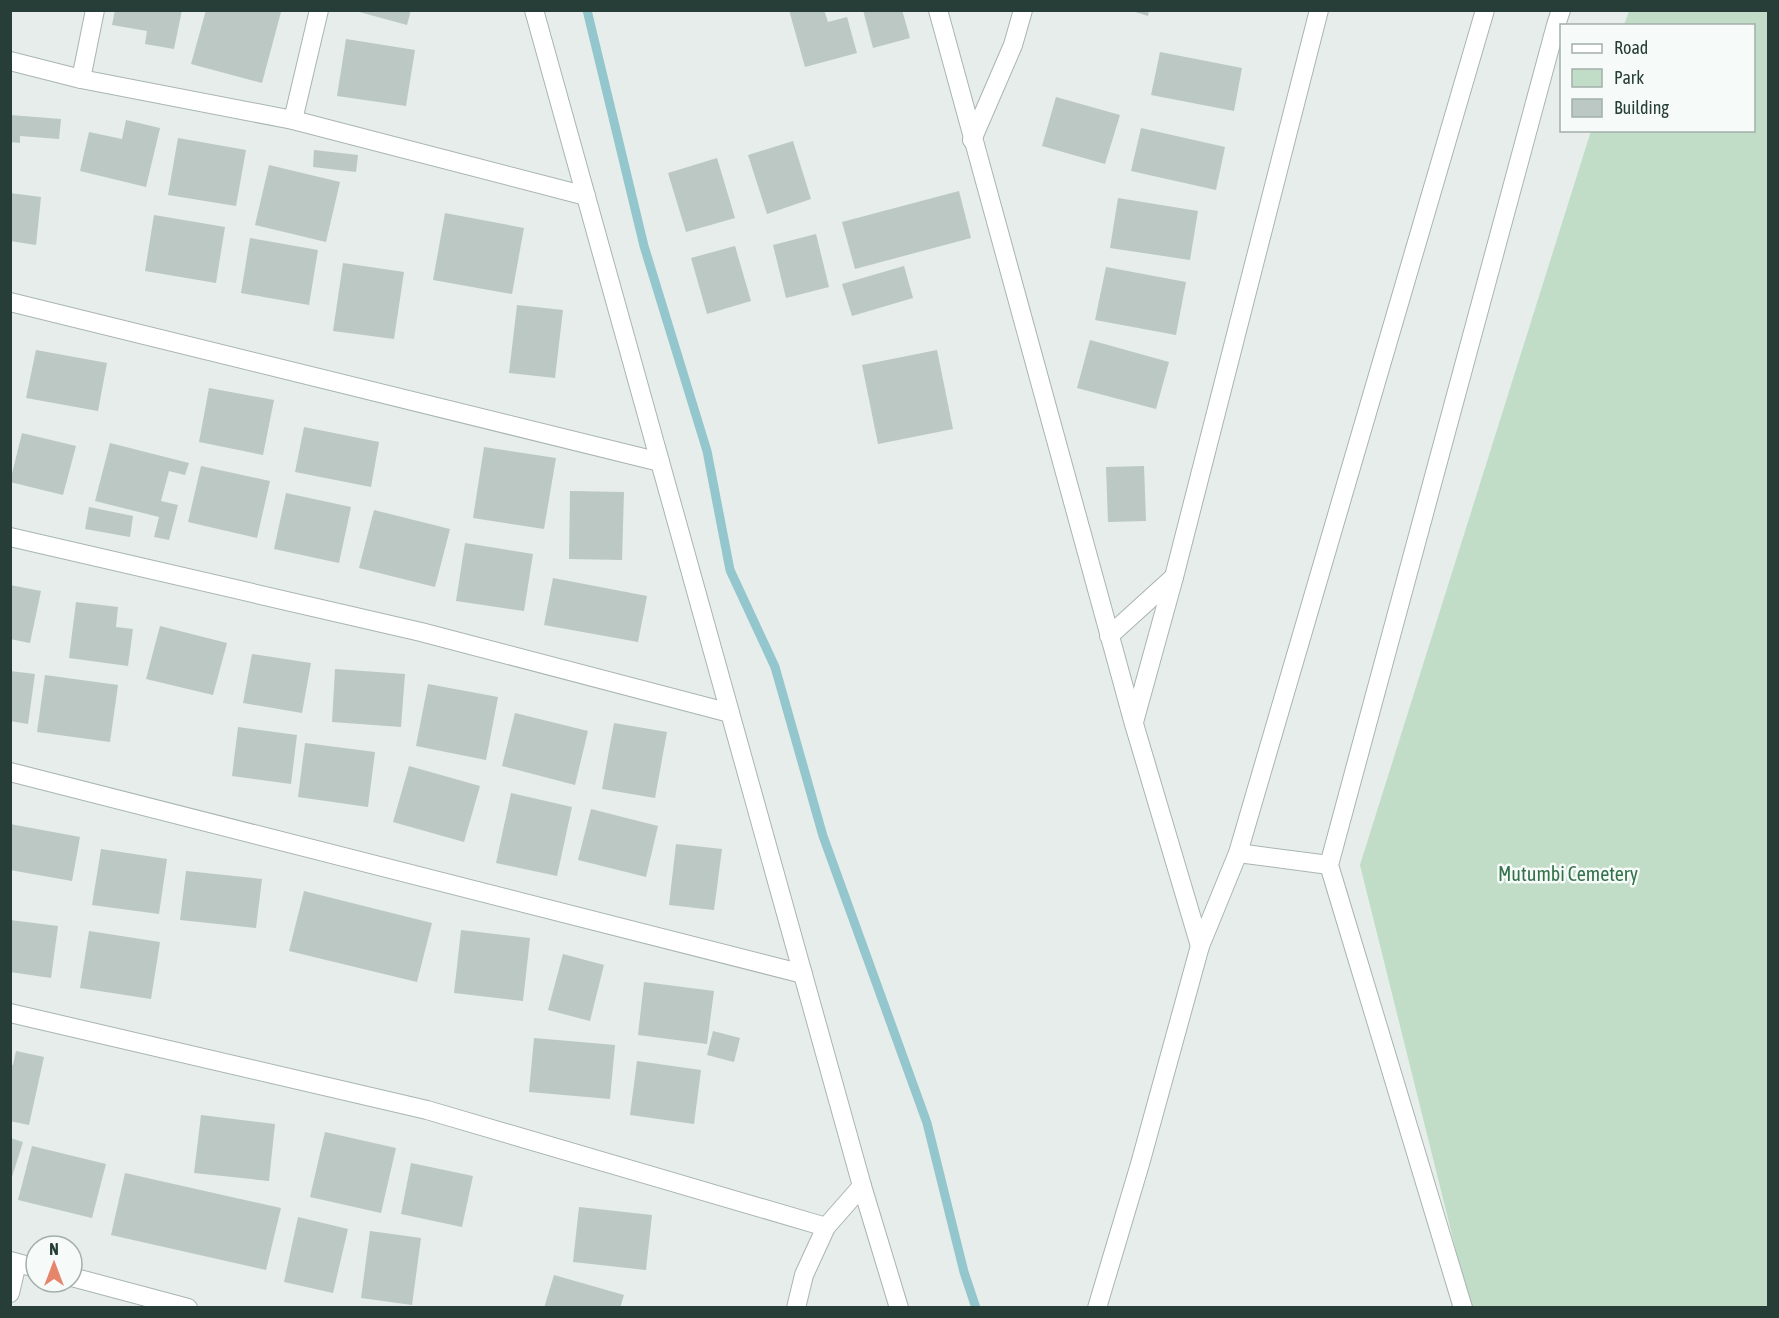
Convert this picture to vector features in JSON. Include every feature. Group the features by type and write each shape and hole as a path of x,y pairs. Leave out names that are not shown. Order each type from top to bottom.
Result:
{"street":[{"path":"81,79 95,10"},
{"path":"293,120 319,10"},
{"path":"534,10 862,1186 899,1308"},
{"path":"938,10 1109,636 1200,946"},
{"path":"972,140 1013,45 1023,10"},
{"path":"1134,724 1174,577 1319,10"},
{"path":"1097,1308 1140,1164 1200,946 1238,853 1485,10"},
{"path":"1463,1308 1329,865 1546,60 1562,10"},
{"path":"10,61 81,79 293,120 586,196"},
{"path":"10,302 660,462"},
{"path":"10,537 421,632 730,713"},
{"path":"1109,636 1174,577"},
{"path":"10,772 803,974"},
{"path":"1238,853 1329,865"},
{"path":"10,1013 427,1110 826,1227"},
{"path":"796,1308 804,1275 826,1227 862,1186"},
{"path":"10,1293 14,1262"},
{"path":"84,1280 188,1308"}],"green space":[{"name":"Mutumbi Cemetery","path":"1629,11 1768,11 1768,1307 1470,1307 1360,865 1591,132 1755,132 1755,24 1624,24"}],"building":[{"path":"115,10 182,10 174,49 145,44 147,31 112,25"},
{"path":"206,10 281,12 262,83 191,64"},
{"path":"352,10 411,10 407,25"},
{"path":"789,10 824,10 828,22 847,17 857,53 805,67"},
{"path":"863,10 902,10 910,38 873,48"},
{"path":"1129,10 1149,10 1148,16"},
{"path":"346,39 415,50 406,106 337,96"},
{"path":"1160,52 1242,68 1234,111 1151,95"},
{"path":"1056,97 1120,115 1105,164 1042,146"},
{"path":"10,115 61,119 59,139 20,136 20,143 10,142"},
{"path":"126,120 160,128 146,187 80,171 89,132 122,139"},
{"path":"1141,128 1225,147 1216,190 1131,171"},
{"path":"178,138 246,150 236,206 168,195"},
{"path":"793,141 811,199 767,214 748,155"},
{"path":"314,150 358,155 356,172 313,167"},
{"path":"717,158 735,218 686,232 668,173"},
{"path":"269,165 340,182 326,242 255,225"},
{"path":"959,191 971,238 855,269 842,222"},
{"path":"10,193 41,197 36,245 10,241"},
{"path":"1118,198 1198,211 1190,260 1110,248"},
{"path":"445,213 524,228 512,294 433,280"},
{"path":"154,215 225,227 216,283 145,271"},
{"path":"816,234 829,287 786,298 773,245"},
{"path":"250,238 318,250 309,305 241,293"},
{"path":"735,246 751,301 707,314 691,258"},
{"path":"343,263 404,272 394,339 333,331"},
{"path":"904,266 913,298 852,316 842,284"},
{"path":"1106,267 1186,282 1176,335 1095,320"},
{"path":"517,305 563,310 555,378 509,373"},
{"path":"1090,340 1169,362 1156,409 1077,388"},
{"path":"36,350 107,363 98,411 26,398"},
{"path":"937,350 953,429 878,444 862,365"},
{"path":"209,388 274,400 263,455 199,442"},
{"path":"304,427 379,442 371,487 295,472"},
{"path":"22,433 76,446 63,495 10,482"},
{"path":"110,443 189,463 185,475 169,471 161,501 178,505 169,540 154,537 159,517 95,501"},
{"path":"484,447 556,458 544,529 473,518"},
{"path":"201,466 270,481 257,538 188,522"},
{"path":"1144,466 1146,521 1108,522 1106,467"},
{"path":"570,491 624,492 622,560 569,559"},
{"path":"286,493 351,507 339,563 274,549"},
{"path":"89,507 133,516 130,537 85,529"},
{"path":"374,510 450,529 435,587 359,568"},
{"path":"465,543 533,554 524,611 456,601"},
{"path":"553,578 647,596 638,642 544,625"},
{"path":"10,585 41,591 30,643 10,639"},
{"path":"76,602 118,607 116,627 133,629 128,666 69,658"},
{"path":"160,626 227,643 213,695 146,679"},
{"path":"252,654 311,663 302,713 243,703"},
{"path":"335,669 405,674 401,727 332,722"},
{"path":"10,671 35,674 28,724 10,721"},
{"path":"45,675 118,685 110,742 37,732"},
{"path":"428,684 498,697 486,760 416,746"},
{"path":"515,713 588,731 575,785 502,766"},
{"path":"614,723 667,732 655,798 602,789"},
{"path":"238,727 297,735 291,784 232,776"},
{"path":"305,743 375,752 368,807 298,797"},
{"path":"409,766 480,786 464,842 393,822"},
{"path":"511,793 572,807 557,876 496,863"},
{"path":"591,809 658,826 646,877 578,860"},
{"path":"10,824 80,837 72,881 10,870"},
{"path":"676,844 722,849 714,910 669,905"},
{"path":"101,849 167,859 159,914 92,905"},
{"path":"186,871 262,879 256,928 180,920"},
{"path":"304,891 432,923 417,982 289,951"},
{"path":"10,920 58,926 51,978 10,972"},
{"path":"461,930 530,938 523,1001 454,993"},
{"path":"89,931 160,942 151,999 80,988"},
{"path":"563,954 604,965 590,1021 548,1010"},
{"path":"644,982 714,991 707,1044 638,1035"},
{"path":"713,1031 740,1038 734,1062 707,1055"},
{"path":"534,1038 615,1045 610,1099 529,1092"},
{"path":"16,1051 44,1057 29,1125 10,1121 10,1065 13,1065"},
{"path":"637,1061 701,1070 694,1124 630,1115"},
{"path":"201,1115 275,1124 269,1181 194,1173"},
{"path":"325,1132 396,1148 381,1213 310,1197"},
{"path":"10,1138 23,1142 11,1180 10,1180"},
{"path":"32,1146 106,1164 92,1218 18,1200"},
{"path":"411,1163 473,1176 462,1227 401,1214"},
{"path":"125,1173 281,1208 266,1270 111,1235"},
{"path":"579,1207 652,1215 646,1270 573,1262"},
{"path":"298,1217 348,1229 333,1293 284,1282"},
{"path":"370,1231 421,1238 412,1305 361,1298"},
{"path":"554,1275 624,1295 620,1308 544,1308"}],"waterway":[{"path":"587,10 644,246 707,451 730,570 775,667 823,836 927,1123 964,1272 976,1308"}]}
